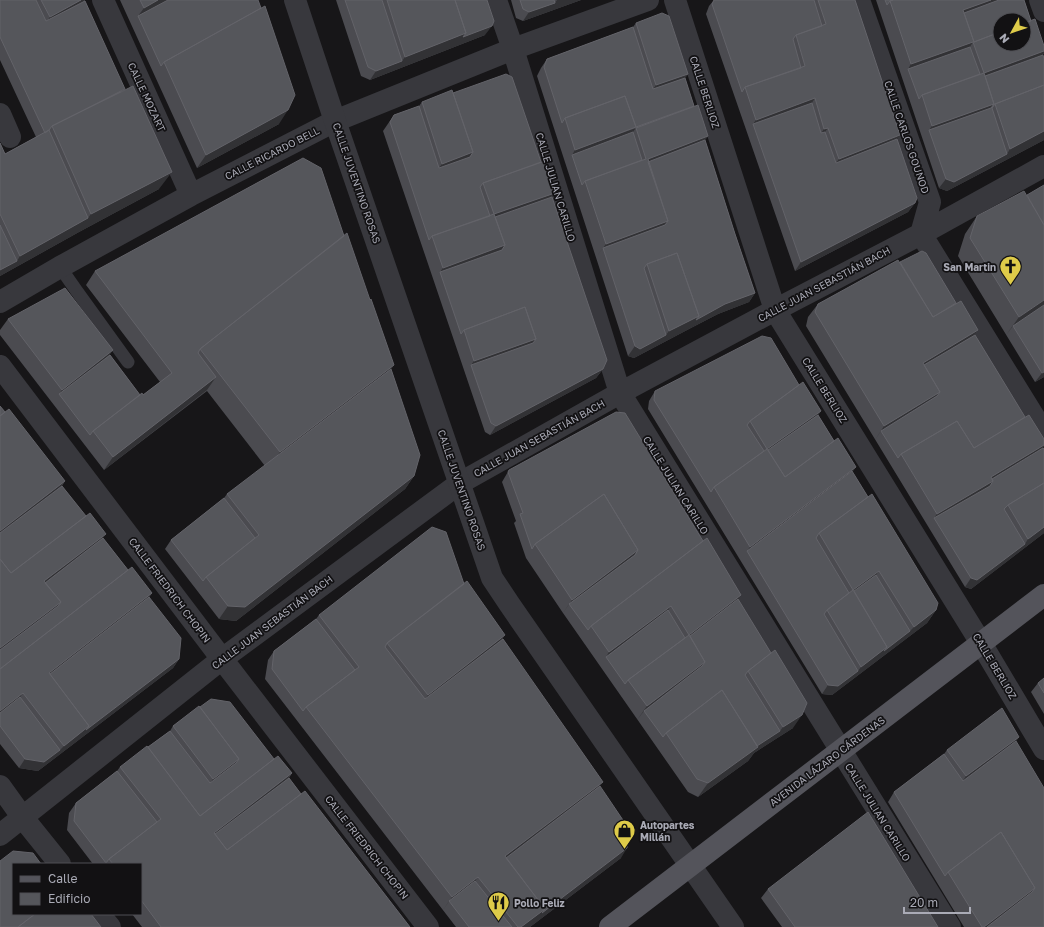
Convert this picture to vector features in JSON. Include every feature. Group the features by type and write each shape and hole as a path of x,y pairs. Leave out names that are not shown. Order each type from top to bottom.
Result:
{"main road":[{"name":"AVENIDA LÁZARO CÁRDENAS","path":"610,927 1044,595"}],"street":[{"name":"CALLE MOZART","path":"103,0 192,195"},
{"name":"CALLE JUVENTINO ROSAS","path":"295,0 492,578 733,927"},
{"name":"CALLE JULIAN CARILLO","path":"496,0 513,49 620,393 950,927"},
{"name":"CALLE RICARDO BELL","path":"0,302 60,267 192,195 335,121 513,49 648,0"},
{"name":"CALLE BERLIOZ","path":"675,0 775,310 981,643 1044,749"},
{"name":"CALLE CARLOS GOUNOD","path":"860,0 930,202 921,234"},
{"path":"1040,0 1044,11"},
{"path":"0,114 10,137"},
{"name":"CALLE JUAN SEBASTIÁN BACH","path":"0,835 222,659 460,482 620,393 921,234 1044,166"},
{"path":"921,234 1044,433"},
{"name":"CALLE FRIEDRICH CHOPIN","path":"0,366 222,659 428,927"},
{"path":"0,786 23,818 59,863"},
{"path":"101,915 110,927"}],"lane":[{"path":"60,267 128,362"}],"building":[{"path":"0,0 36,0 46,21 85,1 125,89 52,126 45,133 0,37"},
{"path":"41,0 81,0 50,17"},
{"path":"140,0 158,0 144,8"},
{"path":"168,0 258,0 261,8 164,62 161,66 138,16"},
{"path":"345,0 382,0 402,61 376,71 368,67"},
{"path":"387,0 455,0 466,33 405,57"},
{"path":"455,0 487,0 494,21 492,26 463,37 466,33"},
{"path":"520,0 554,0 555,3 529,12 523,9"},
{"path":"714,0 814,0 822,26 796,35 793,39 801,68 745,87 742,92 712,4"},
{"path":"818,0 855,0 900,135 839,159 828,128 824,129 815,98 756,120 745,87 805,66 796,35 826,24"},
{"path":"885,0 893,0 887,5"},
{"path":"991,0 963,10 974,42 992,35 992,52 1032,52 1032,20 1035,19 1044,46 1044,51 984,73 973,42 911,64 890,1"},
{"path":"999,0 1024,0 1028,12 992,12 992,35 974,42 964,13"},
{"path":"265,6 295,95 288,110 206,155 164,62"},
{"path":"662,13 669,16 688,74 656,85 636,23"},
{"path":"633,27 653,89 685,78 694,106 636,127 625,96 565,118 562,123 544,67 547,59"},
{"path":"970,47 980,74 922,95 919,99 908,69"},
{"path":"1043,55 1044,85 995,104 992,108 1007,154 954,182 946,179 929,130 991,108 994,104 985,76"},
{"path":"984,73 994,104 932,126 922,95"},
{"path":"506,74 512,77 541,162 483,183 480,187 490,216 432,236 429,240 390,122 394,115 419,106 439,168 470,157 473,152 453,93"},
{"path":"1044,85 1044,131 1010,149 995,104"},
{"path":"133,86 172,172 91,214 52,126"},
{"path":"452,90 473,152 442,164 422,102"},
{"path":"625,96 636,127 575,150 565,118"},
{"path":"812,103 821,133 825,132 836,163 897,139 917,198 915,203 801,262 753,124"},
{"path":"698,105 708,136 648,159 668,221 606,244 585,181 646,159 636,128"},
{"path":"49,130 88,218 20,256 0,214 0,143 5,154"},
{"path":"633,132 642,160 585,181 582,185 572,155"},
{"path":"705,140 755,293 725,304 696,320 699,316 677,253 647,264 644,268 666,335 640,349 635,346 603,248 665,225 668,221 648,162"},
{"path":"303,158 321,168 344,236 200,349 198,353 216,377 113,457 93,431 142,393 143,395 172,373 95,271"},
{"path":"545,161 555,193 494,214 483,183"},
{"path":"1044,185 1044,225 1027,195"},
{"name":"San Martin","path":"1024,191 1044,225 1044,300 1019,317 970,238 977,216"},
{"path":"552,197 607,360 603,369 496,426 491,423 471,365 533,343 536,339 525,307 464,330 461,334 440,272 502,250 505,245 495,217"},
{"path":"494,214 505,245 443,268 432,236"},
{"path":"0,225 17,261 0,270"},
{"path":"347,233 394,365 280,452 200,349"},
{"path":"922,251 926,253 956,303 933,317 900,262"},
{"path":"677,253 699,316 669,331 647,264"},
{"path":"898,260 933,317 961,301 978,330 923,363 940,392 884,426 815,312 818,304"},
{"path":"65,288 113,350 62,390 8,319"},
{"path":"1044,305 1044,372 1042,373 1013,326"},
{"path":"525,307 536,339 474,361 464,330"},
{"path":"975,335 1025,417 974,448 957,421 901,454 898,458 881,431 937,396 940,392 924,365"},
{"path":"762,336 771,338 799,385 750,421 747,425 764,451 714,487 711,492 654,400 655,391"},
{"path":"110,355 140,395 93,431 90,435 59,394"},
{"path":"391,369 420,455 414,476 245,607 228,606 206,577 259,535 227,494"},
{"path":"803,382 821,411 767,449 750,421"},
{"path":"0,406 5,412 0,416"},
{"path":"9,409 65,481 0,531 0,416"},
{"path":"616,412 625,413 703,541 591,626 588,630 569,604 635,555 638,550 604,494 535,544 532,549 520,514 523,513 508,472 509,470"},
{"path":"818,415 834,441 785,477 768,450"},
{"path":"1029,415 1044,439 1044,445 991,477 993,481 937,514 901,454 957,421 974,448"},
{"path":"838,438 856,467 750,547 714,487 767,449 785,477"},
{"path":"1043,448 1044,483 1004,509 1025,544 977,580 971,578 934,518 990,486 993,481 992,479"},
{"path":"852,471 868,497 819,533 816,538 849,593 824,614 858,671 838,686 828,685 747,551"},
{"path":"1044,483 1044,527 1028,539 1008,505"},
{"path":"62,486 86,516 11,573 0,559 0,533"},
{"path":"604,494 638,550 572,600 535,544"},
{"path":"872,494 938,603 936,610 914,627 879,571 853,590 819,533"},
{"path":"224,498 255,538 203,581 171,540"},
{"path":"90,513 106,534 44,581 61,602 0,648 0,559 11,573"},
{"path":"432,527 446,532 464,584 387,643 385,647 425,699 503,639 603,782 505,856 545,909 521,927 518,927 478,877 452,897 306,707 359,667 319,615"},
{"path":"103,538 128,570 0,669 0,650 58,606 61,602 45,583"},
{"path":"707,538 741,595 689,635 671,606 609,652 591,626"},
{"path":"132,567 152,593 49,673 89,726 64,746 23,693 0,711 0,669"},
{"path":"876,575 910,631 884,651 887,647 854,591"},
{"path":"467,581 505,635 428,695 387,643"},
{"path":"853,590 887,647 861,667 827,610"},
{"path":"149,597 181,638 179,659 86,730 89,726 50,674"},
{"path":"738,599 771,653 745,675 780,731 757,746 722,690 666,733 663,737 644,711 702,666 705,662 690,636"},
{"path":"668,610 685,638 628,680 625,684 606,657"},
{"path":"316,619 355,670 306,707 303,711 272,669 274,651"},
{"path":"689,635 705,662 647,706 628,680"},
{"path":"775,650 807,703 802,715 783,727 748,671"},
{"path":"1044,678 1044,693 1038,683"},
{"path":"722,690 758,747 708,783 697,779 666,733"},
{"path":"20,697 60,750 44,762 25,759 0,726 0,713"},
{"path":"211,699 230,702 274,759 200,816 148,747 170,731 210,783 239,759 200,707"},
{"path":"199,706 239,759 213,779 173,726"},
{"path":"1002,708 1019,737 966,776 947,750"},
{"path":"1016,741 1044,788 1044,927 987,927 1032,892 1035,888 1001,832 948,872 945,876 894,792 944,754 963,781"},
{"path":"147,746 200,816 278,756 292,773 214,833 227,850 305,791 410,927 161,927 142,901 142,863 112,863 109,859 161,819 120,767"},
{"path":"117,771 157,822 109,859 106,863 74,821 76,803"},
{"path":"289,778 301,794 227,850 215,834"},
{"path":"600,786 629,829 627,848 542,913 545,909 506,858"},
{"path":"868,812 938,927 795,927 768,889"},
{"path":"1001,832 1035,888 982,927 948,872"},
{"path":"13,851 33,853 40,863 12,863 12,915 34,915 18,927 0,927 0,861"},
{"path":"475,881 512,927 469,927 449,901"},
{"path":"34,915 92,915 101,927 18,927"}],"place":[{"name":"San Martin","path":"1011,286"},
{"name":"Autopartes Millán","path":"624,850"},
{"name":"Pollo Feliz","path":"498,922"}]}
